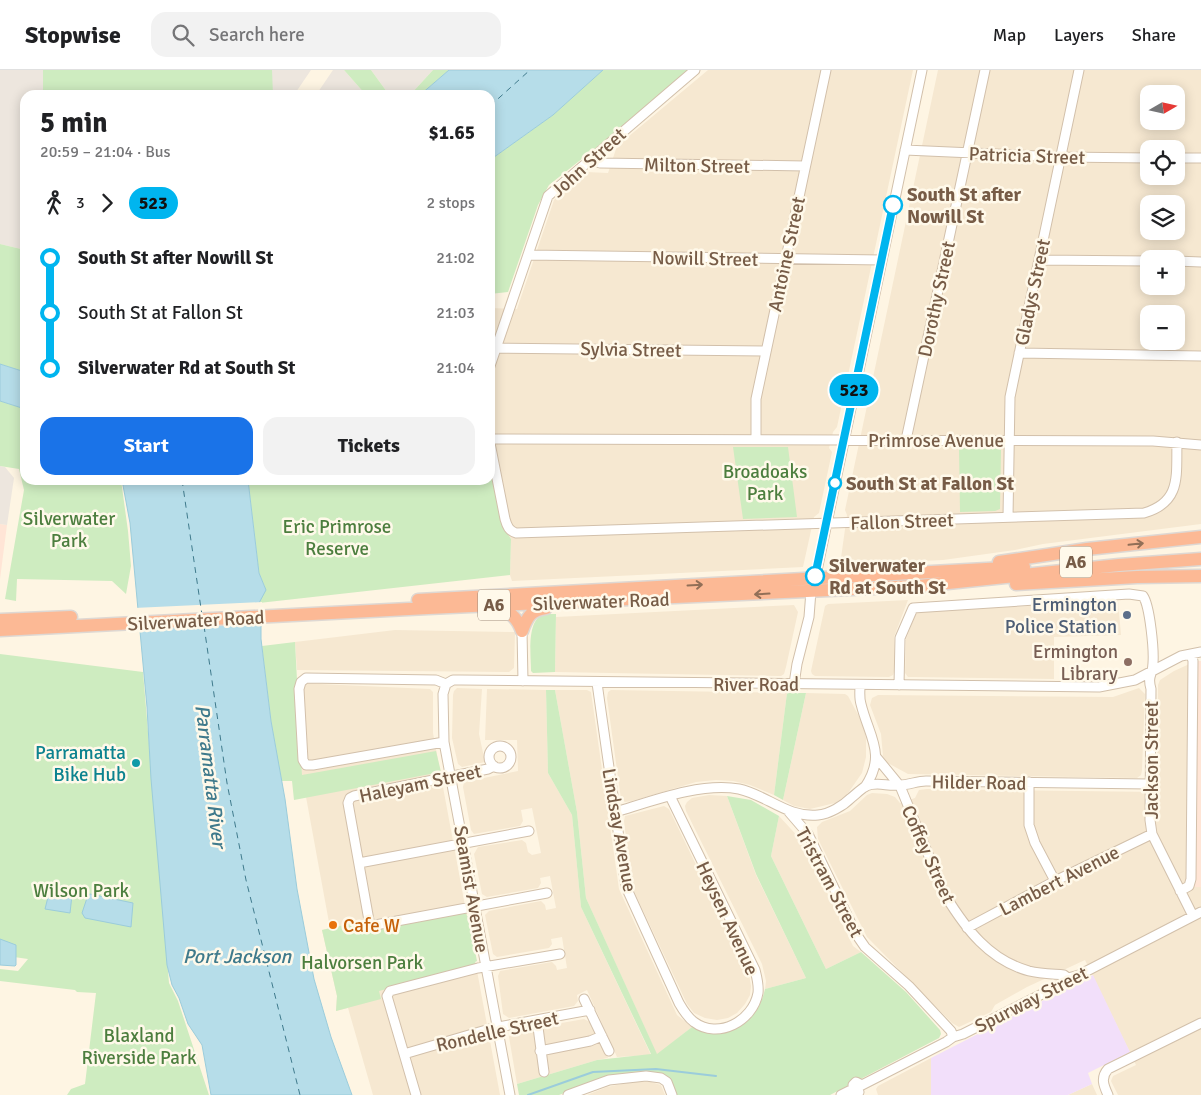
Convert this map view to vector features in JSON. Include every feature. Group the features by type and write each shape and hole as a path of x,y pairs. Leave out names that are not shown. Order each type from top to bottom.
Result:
{"highway":[{"path":"950,572 987,563 1201,537"},
{"name":"Silverwater Road","path":"289,611 604,601 1016,568 1201,550"},
{"name":"Silverwater Road","path":"3,626 813,585 919,586 1119,565 1201,559"},
{"path":"919,586 932,589 1137,577 1201,576"},
{"path":"522,630 528,615 537,609 598,605 604,601"},
{"path":"488,605 511,613 519,621 522,630"}],"street":[{"name":"John Street","path":"495,351 548,196 695,70"},
{"name":"Antoine Street","path":"756,440 756,399 826,70"},
{"path":"794,684 796,664 809,617 813,585 922,70"},
{"name":"Dorothy Street","path":"906,440 985,70"},
{"name":"Gladys Street","path":"1008,517 1010,397 1079,70"},
{"name":"Patricia Street","path":"905,150 1061,157 1140,158"},
{"path":"1185,158 1201,158"},
{"name":"Milton Street","path":"590,159 600,163 805,166"},
{"name":"Nowill Street","path":"528,256 882,260"},
{"path":"1039,260 1140,261"},
{"path":"1185,262 1201,262"},
{"name":"Sylvia Street","path":"496,348 766,351"},
{"path":"1019,353 1201,356"},
{"name":"Primrose Avenue","path":"495,441 1009,440 1177,442 1201,445"},
{"name":"Fallon Street","path":"495,469 504,519 512,532 525,533 1144,513 1167,502 1173,493 1176,482 1177,442"},
{"name":"Jackson Street","path":"898,685 900,638 913,608 1129,594 1143,596 1148,608 1154,664 1148,680 1151,689 1149,784 1152,834 1180,890 1197,914"},
{"path":"522,630 523,681"},
{"name":"River Road","path":"444,742 313,766 306,765 303,760 299,689 301,682 306,678 436,680 446,684 453,680 461,680 1099,687 1127,682 1181,656 1201,652"},
{"path":"1180,890 1189,886 1191,879 1193,661 1191,654"},
{"name":"Lindsay Avenue","path":"597,682 626,887 679,1003 694,1022"},
{"name":"Seamist Avenue","path":"446,684 443,694 444,742 510,1093"},
{"name":"Coffey Street","path":"860,684 860,703 872,735 877,758 900,786 946,895 967,928 995,956 1012,965 1030,971 1064,975 1068,978"},
{"path":"616,812 670,796 708,788 724,788 739,790 766,800 789,812 818,815 840,806 865,787 877,758"},
{"name":"Haleyam Street","path":"359,863 348,803 350,798 488,769 494,766"},
{"name":"Hilder Road","path":"865,787 880,784 900,786 919,781 1149,784"},
{"path":"1029,782 1029,825 1035,843 1055,881"},
{"name":"Heysen Avenue","path":"670,796 756,970 758,983 758,994 754,1006 742,1020 720,1029 706,1028 694,1022"},
{"name":"Tristram Street","path":"789,812 808,834 856,934 865,947 921,998 951,1031 953,1037"},
{"path":"808,834 811,824 818,815"},
{"path":"529,831 359,863 370,926 547,893"},
{"name":"Lambert Avenue","path":"967,928 1055,881 1152,834"},
{"name":"Spurway Street","path":"841,1095 859,1090 953,1037 963,1034 1058,986 1068,978 1079,975 1197,914"},
{"path":"416,1095 388,996 390,991 486,966 560,954"},
{"path":"584,999 609,1051"},
{"name":"Rondelle Street","path":"404,1054 498,1027 590,1010"},
{"path":"537,1020 544,1072"},
{"path":"1108,1095 1103,1084 1104,1076 1108,1070 1201,1023"},
{"path":"540,1051 602,1036"},
{"path":"568,1095 609,1080 646,1076 661,1078 667,1082 672,1095"}],"shaded area":[{"path":"0,70 311,70 297,90 20,90 20,249 0,244"},
{"path":"333,70 344,70 362,90 319,90"},
{"path":"371,70 433,70 415,90 386,90"},
{"path":"708,70 913,70 837,427 833,432 829,448 832,452 819,513 814,517 803,567 512,581 510,575 511,539 502,525 494,485 495,308 517,309 554,200 586,172 608,173 616,149"},
{"path":"938,70 1201,70 1201,524 1043,544 1015,550 943,560 840,565 847,515 845,510"},
{"path":"0,466 5,467 14,478 7,525 0,524"},
{"path":"0,524 7,525 0,579"},
{"path":"908,600 894,637 895,669 893,675 889,677 815,676 812,674 811,671 825,606 828,604"},
{"path":"1118,601 1121,635 1054,637 1054,679 908,677 905,673 906,639 916,613"},
{"path":"794,605 798,612 786,667 784,674 781,676 555,672 556,617"},
{"path":"395,630 515,632 514,668 509,672 297,670 295,642"},
{"path":"1196,661 1194,887 1201,887 1201,1095 1118,1095 1111,1081 1113,1076 1136,1065 1085,960 1027,987 995,1005 991,1012 959,1027 952,1023 867,937 818,839 817,827 822,822 850,811 867,795 872,793 887,794 895,797 900,803 915,798 919,790 927,789 1157,792 1158,685 1160,680 1174,671"},
{"path":"1196,661 1201,661 1201,887 1194,887"},
{"path":"297,683 430,689 433,692 433,733 500,1095 373,1095 348,1008 336,1011 337,996 322,930 330,928 302,775"},
{"path":"457,688 482,689 479,734 485,762 462,767 458,764 452,738 453,695"},
{"path":"1139,688 1145,694 1142,770 1141,775 1137,778 908,774 886,762 883,756 881,734 870,705 872,698 878,695 1113,697"},
{"path":"487,689 546,690 548,773 572,815 581,907 651,1055 617,1057 587,990 577,995 578,1001 574,1006 509,1018 503,1014 498,976 500,971 552,962 557,970 567,968 562,937 551,939 552,944 549,948 497,957 493,954 485,915 489,911 541,901 545,905 546,910 556,908 550,876 540,878 541,883 538,888 487,897 482,894 474,854 478,847 522,840 526,843 528,852 532,855 541,853 532,808 521,810 523,821 520,826 474,834 471,830 463,787 464,782 518,771 517,740 485,740"},
{"path":"555,690 587,690 591,692 619,889 677,1015 692,1027 657,1055 586,898 577,812"},
{"path":"611,690 787,693 774,795 750,785 716,780 696,782 625,802 621,799 607,698 608,692"},
{"path":"806,693 845,694 848,696 862,722 866,738 866,757 862,773 846,796 835,803 810,809 794,806 783,800"},
{"path":"709,795 727,796 756,875 806,978 765,989 766,981 762,964 686,811 685,806 692,798"},
{"path":"664,806 669,809 749,974 750,995 737,1013 728,1018 717,1020 705,1018 694,1013 687,1004 632,887 625,816"},
{"path":"779,816 802,841 853,946 861,952 826,969 771,856"},
{"path":"1093,975 1130,1052 1088,1073 1092,1084 1068,1095 931,1095 931,1058"},
{"path":"584,1019 590,1022 608,1058 517,1084 509,1037 511,1032"},
{"path":"931,1058 931,1095 878,1095 876,1089 878,1086"},
{"path":"632,1082 651,1082 661,1085 665,1095 587,1095 607,1087"},
{"path":"1092,1084 1097,1095 1068,1095"}],"green space":[{"path":"43,70 272,70 273,90 43,90"},
{"path":"344,70 371,70 386,90 362,90"},
{"path":"433,70 449,70 426,90 415,90"},
{"path":"603,70 689,70 661,96 549,185 538,205 508,292 495,293 495,156 553,115"},
{"path":"0,244 20,249 20,370 0,364"},
{"name":"Silverwater Park","path":"0,401 20,407 20,473 19,469 0,466"},
{"name":"Broadoaks Park","path":"733,447 788,447 797,517 743,519"},
{"path":"959,448 997,448 1001,450 1000,509 995,511 960,512"},
{"name":"Silverwater Park","path":"23,485 122,485 131,566 126,594 112,581 17,579 16,601 5,599 24,490"},
{"name":"Eric Primrose Reserve","path":"249,485 494,485 502,525 511,539 510,575 259,603 265,587 259,573"},
{"path":"544,614 556,614 555,672 533,673 531,671 530,656 532,630 534,623"},
{"path":"295,642 302,775 436,751 441,772 294,800 292,781 281,781 271,721 262,646"},
{"name":"Wilson Park","path":"0,654 143,672 169,983 178,1001 209,1095 67,1095 71,1089 85,1084 96,993 0,981 0,969 18,971 28,959 0,955"},
{"path":"546,690 555,690 577,812 586,898 657,1054 692,1027 717,1032 739,1027 748,1021 755,1012 761,1002 765,989 806,978 756,874 727,796 751,800 779,816 771,856 826,969 861,952 906,992 940,1030 939,1038 830,1095 676,1095 666,1078 601,1079 559,1095 519,1095 517,1084 597,1060 651,1054 581,907 572,815 548,773"},
{"path":"787,693 806,693 783,800 774,795"},
{"name":"Halvorsen Park","path":"466,913 477,961 475,962 476,965 379,991 381,999 336,1011 337,996 322,930 362,921 366,930"}],"water":[{"path":"449,70 603,70 553,115 495,156 495,90 426,90"},
{"path":"0,364 20,370 20,407 0,401"},
{"name":"Port Jackson","path":"123,485 249,485 259,573 266,590 259,603 261,639 271,721 285,799 297,889 314,979 331,1037 352,1095 211,1095 202,1045 188,1024 179,998 172,985 167,965 151,779 147,707 130,523"},
{"path":"51,885 69,887 72,895 70,913 45,909"},
{"path":"90,894 133,903 131,927 85,918 82,913"},
{"path":"0,939 16,945 15,966 0,965"}],"pier":[{"path":"262,602 263,623 137,629 134,608"}],"waterway":[{"path":"528,1095 593,1072 656,1069 716,1076"}],"ferry route":[{"path":"495,102 530,70"},
{"path":"183,485 202,615"},
{"path":"204,626 227,783 246,880 300,1095"}],"bus line":[{"name":"523","path":"815,576 893,205"}],"place":[{"name":"South St after Nowill St","path":"893,205"},
{"name":"South St at Fallon St","path":"835,483"},
{"name":"Silverwater Rd at South St","path":"815,576"},
{"name":"Ermington Police Station","path":"1127,615"},
{"name":"Ermington Library","path":"1128,662"},
{"name":"Parramatta Bike Hub","path":"136,763"},
{"name":"Cafe W","path":"333,925"}],"water label":[{"name":"Parramatta River","path":"211,776"}],"park label":[{"name":"Blaxland Riverside Park","path":"139,1046"}]}
